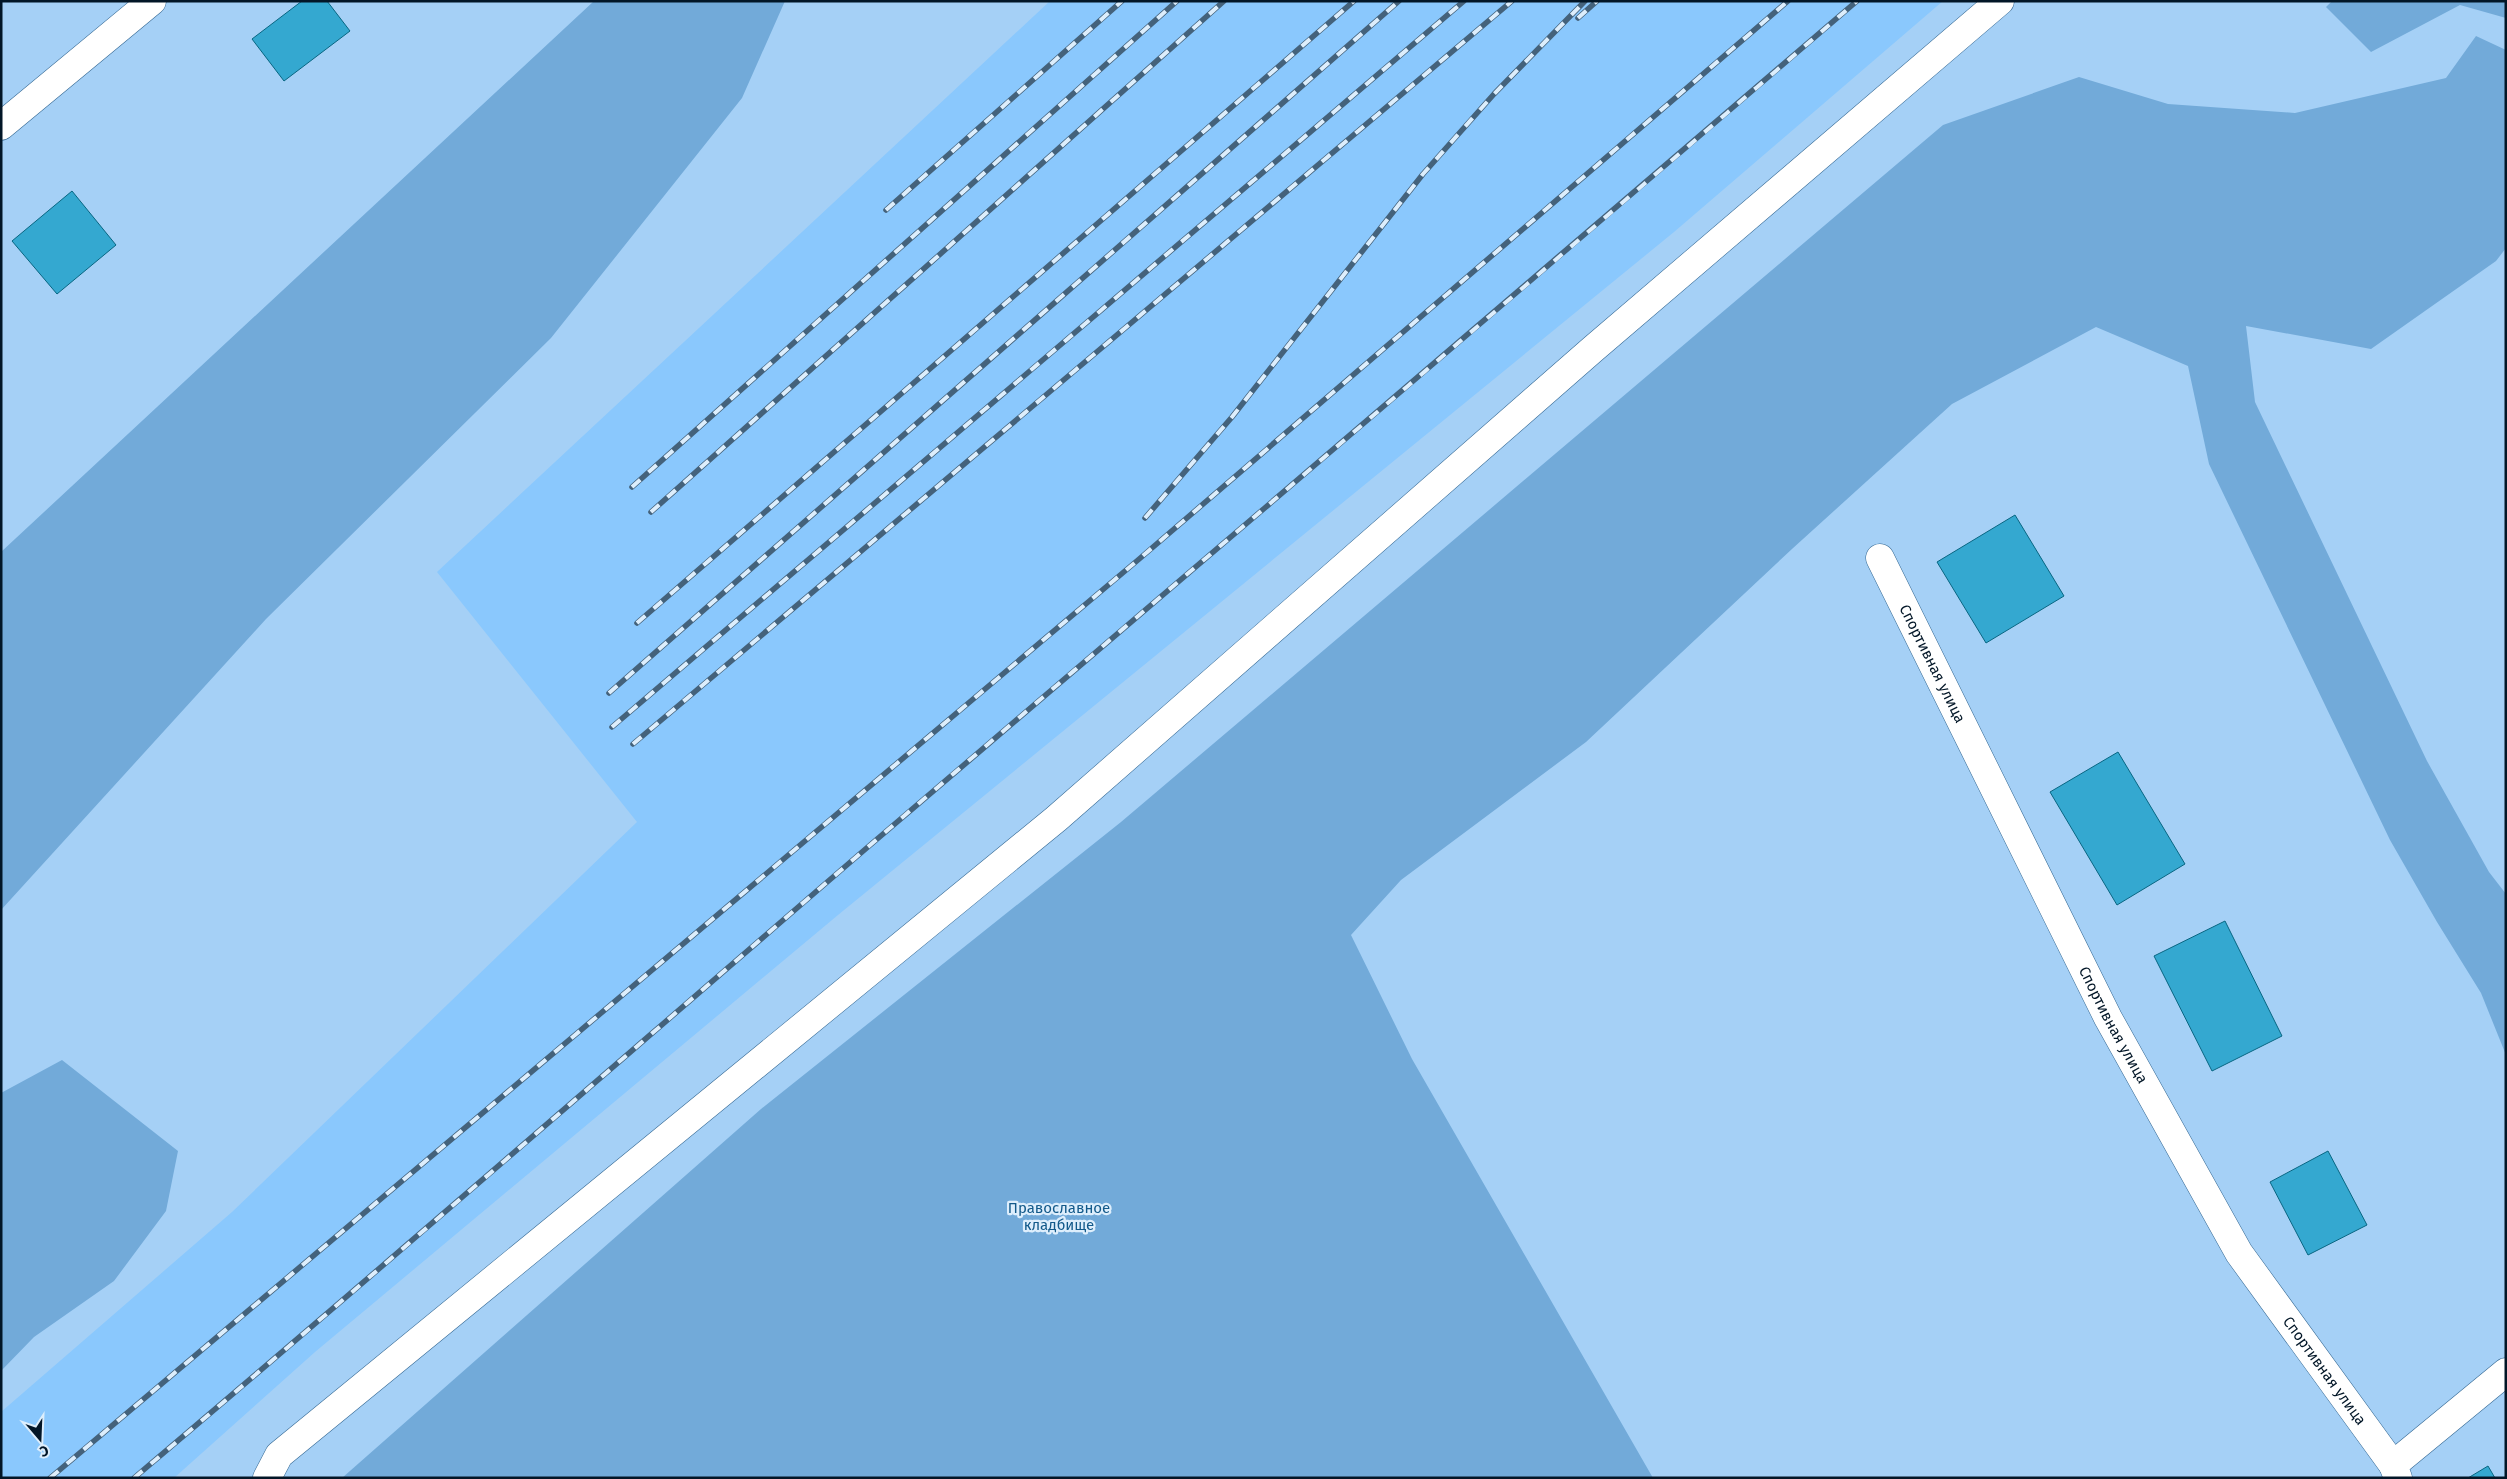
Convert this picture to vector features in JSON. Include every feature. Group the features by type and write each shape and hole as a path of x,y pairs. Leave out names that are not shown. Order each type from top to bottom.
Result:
{"street":[{"path":"1,126 152,1"},
{"path":"267,1478 279,1455 1056,819 1586,355 2000,1"},
{"name":"Спортивная улица","path":"1880,558 2108,1018 2239,1253 2395,1471 2506,1372"}],"shaded area":[{"path":"1050,1 1943,1 1674,232 838,915 315,1352 174,1478 1,1478 1,1412 232,1212 637,822 437,572"}],"green space":[{"path":"594,1 785,1 742,98 551,338 266,619 1,910 1,552"},
{"path":"2332,1 2506,1 2506,18 2460,5 2371,52 2326,7"},
{"name":"Православное кладбище","path":"2476,36 2506,50 2506,248 2496,261 2371,349 2246,326 2255,402 2427,761 2489,872 2506,894 2506,1055 2481,993 2437,922 2390,840 2209,464 2188,366 2096,327 1952,404 1792,549 1586,742 1401,880 1351,935 1412,1059 1653,1478 342,1478 761,1109 1121,822 1943,125 2079,77 2168,104 2295,113 2446,78"},
{"path":"62,1060 178,1151 166,1211 114,1281 34,1337 1,1371 1,1093"}],"building":[{"path":"302,1 327,1 350,31 284,81 252,39"},
{"path":"72,191 116,245 57,294 12,241"},
{"path":"2015,515 2064,596 1986,643 1937,562"},
{"path":"2118,752 2185,864 2117,905 2050,792"},
{"path":"2225,921 2282,1036 2212,1071 2154,956"},
{"path":"2328,1151 2367,1225 2308,1255 2270,1182"},
{"path":"2488,1466 2495,1478 2468,1478"}],"railway":[{"path":"886,210 1122,1"},
{"path":"632,487 1177,1"},
{"path":"651,512 1224,1"},
{"path":"637,623 1354,1"},
{"path":"609,693 1399,1"},
{"path":"612,727 1464,1"},
{"path":"633,744 1512,1"},
{"path":"1145,518 1232,417 1423,174 1494,94 1585,1"},
{"path":"1578,18 1597,1"},
{"path":"50,1478 1138,560 1788,1"},
{"path":"134,1478 1857,1"}]}
